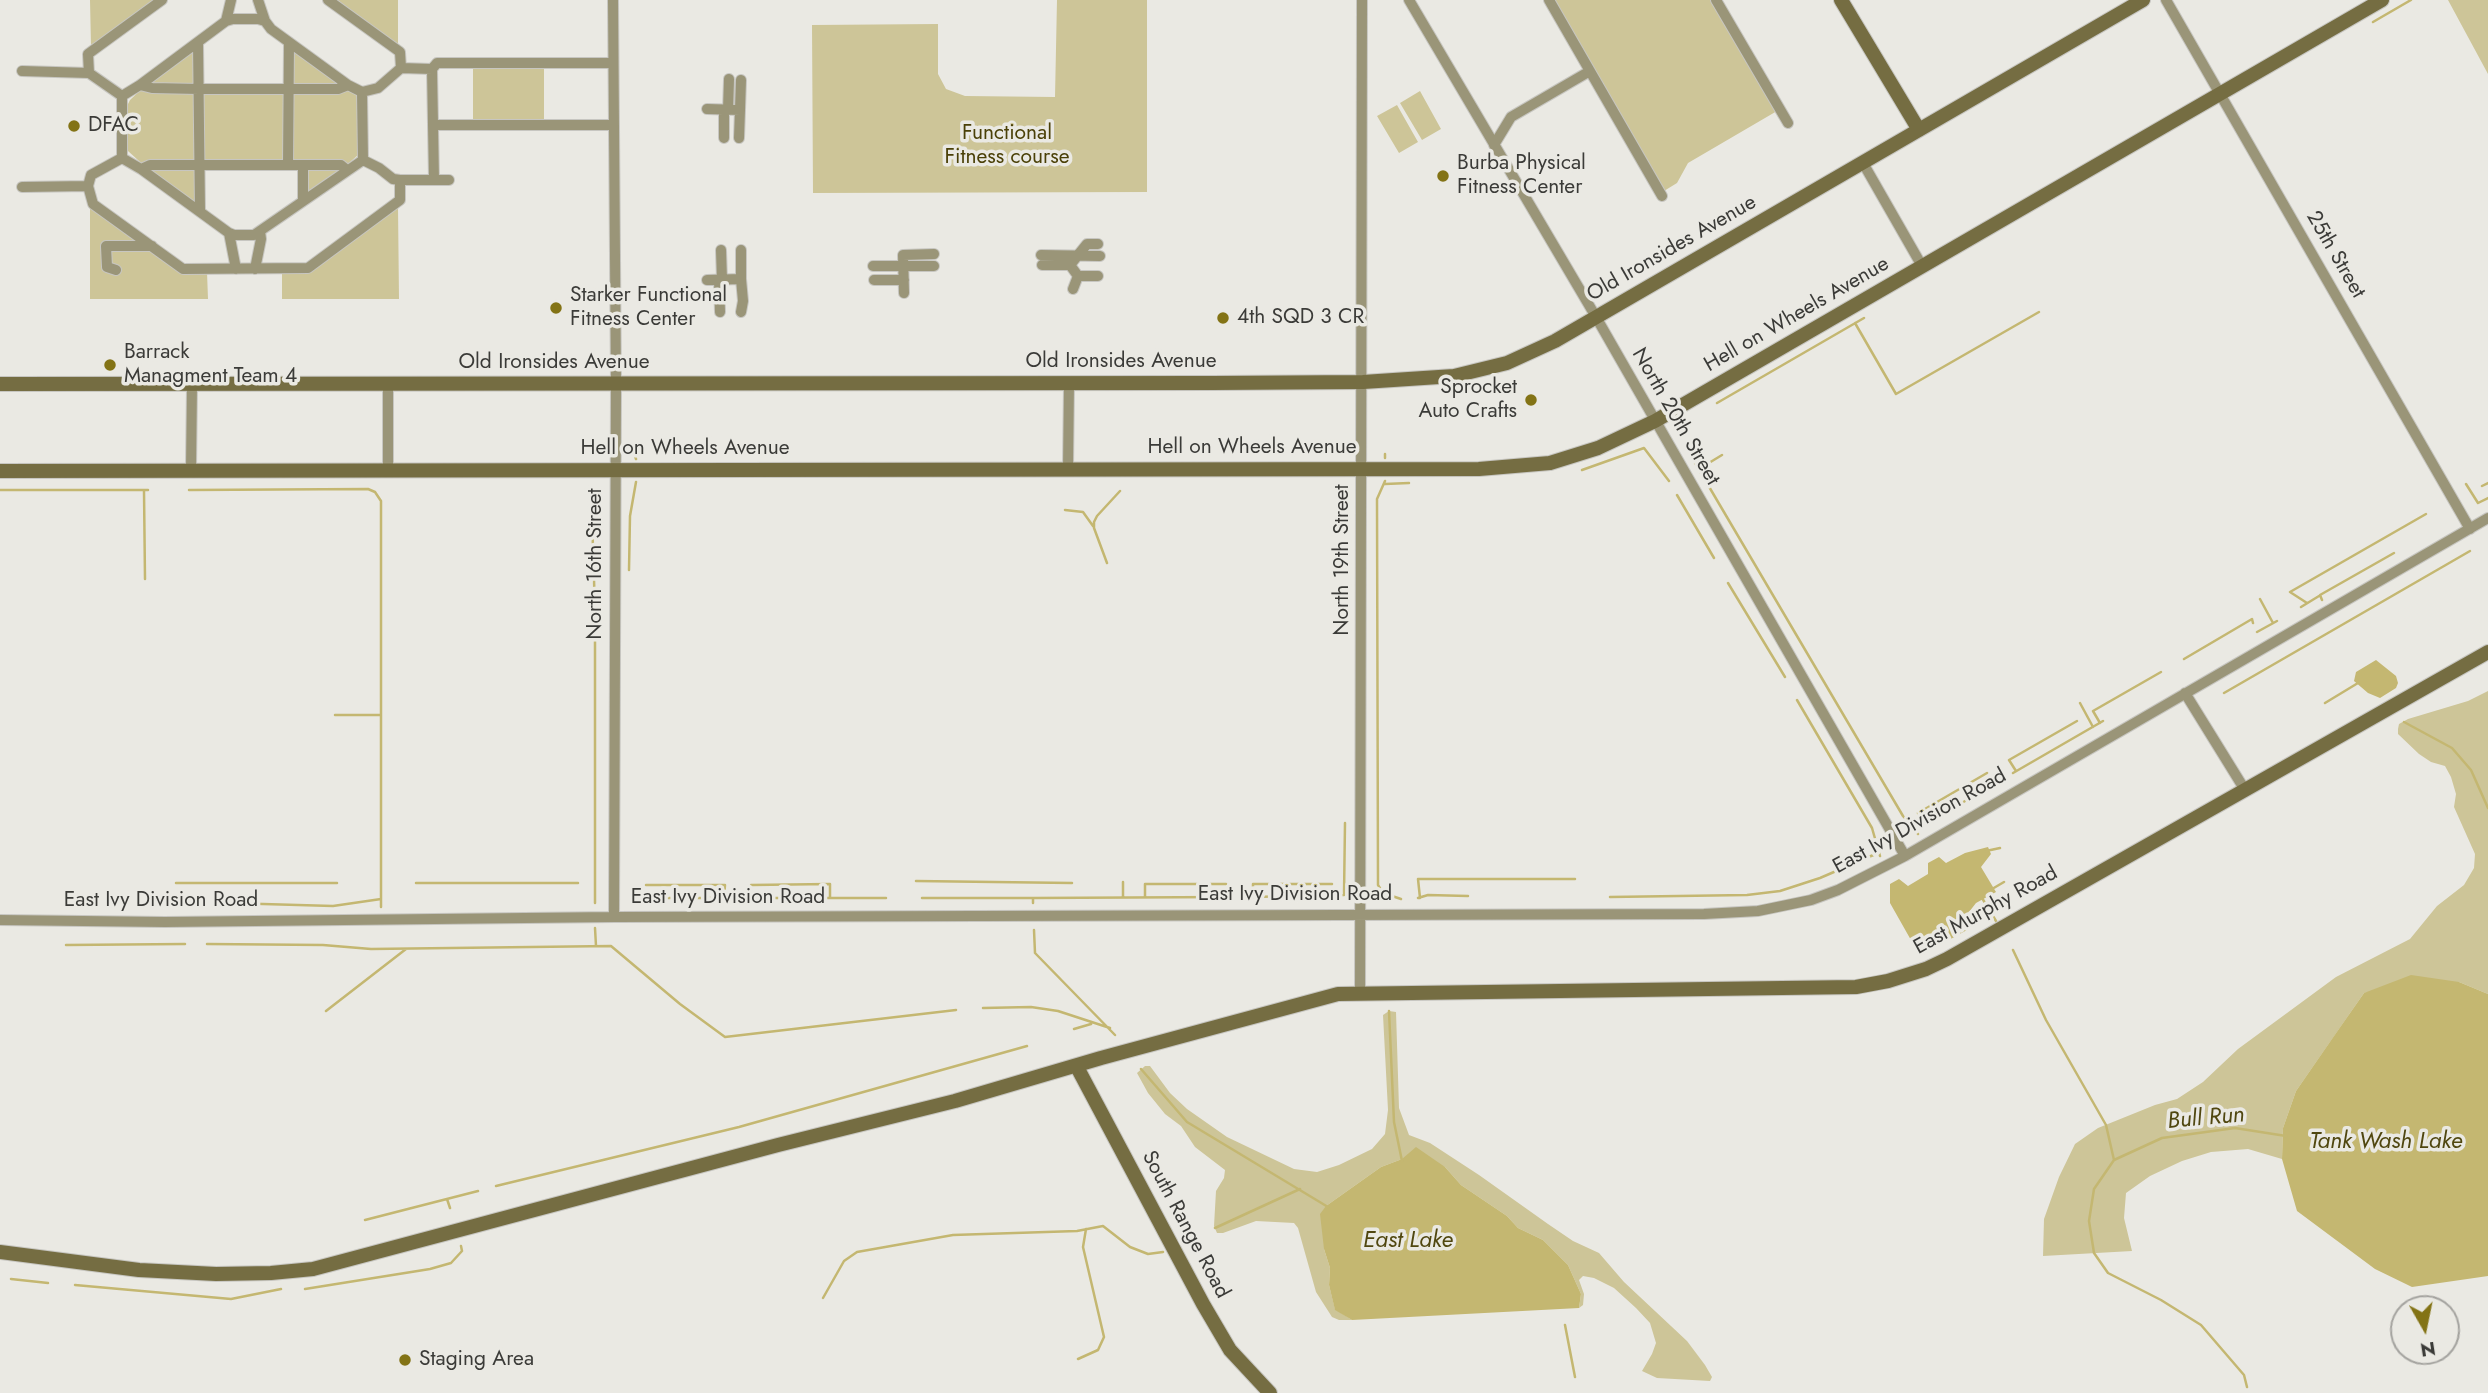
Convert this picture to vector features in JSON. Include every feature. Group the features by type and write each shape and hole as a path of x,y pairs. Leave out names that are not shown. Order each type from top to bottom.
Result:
{"street":[{"path":"89,73 88,54 162,0"},
{"path":"226,21 230,0"},
{"path":"258,0 265,21"},
{"path":"328,0 400,52 401,68"},
{"name":"North 16th Street","path":"612,0 615,384 614,917"},
{"name":"North 19th Street","path":"1360,994 1362,0"},
{"path":"1410,3 1424,0"},
{"path":"1549,0 1662,196"},
{"path":"1716,0 1788,123"},
{"path":"1842,0 1919,130"},
{"name":"Old Ironsides Avenue","path":"0,384 1363,382 1437,379 1492,367 1538,350 2143,0"},
{"name":"25th Street","path":"2166,0 2470,528"},
{"name":"Hell on Wheels Avenue","path":"0,471 1479,469 1550,463 1598,448 1655,421 2382,0"},
{"name":"North 20th Street","path":"1410,3 1596,317 1905,856"},
{"path":"122,96 226,21 265,21 289,42 348,85 362,92 378,88 401,68 432,69"},
{"path":"288,165 289,42"},
{"path":"198,43 200,211"},
{"path":"433,180 432,69 437,63 613,62"},
{"path":"22,71 89,73 122,96"},
{"path":"1494,145 1511,117 1590,71"},
{"path":"724,138 735,80"},
{"path":"140,85 152,89 338,89 348,85"},
{"path":"362,92 363,160"},
{"path":"122,96 122,158"},
{"path":"707,109 731,110"},
{"path":"731,110 739,138"},
{"path":"433,125 613,125"},
{"path":"122,158 234,235 254,235 363,160"},
{"path":"122,158 91,175 88,186 93,204 183,269 308,268 400,200 400,180"},
{"path":"363,160 379,167 393,179 449,180"},
{"path":"1863,163 1922,266"},
{"path":"141,169 150,165 341,165 347,170"},
{"path":"303,165 303,201"},
{"path":"22,187 88,186"},
{"path":"255,269 260,231"},
{"path":"229,233 236,269"},
{"path":"1073,261 1087,244 1098,244"},
{"path":"116,270 107,267 106,246 152,246"},
{"path":"720,313 716,280 721,250"},
{"path":"741,250 741,312"},
{"path":"904,293 903,255 934,260"},
{"path":"1042,260 1073,261 1100,256"},
{"path":"1073,261 1078,276 1073,289"},
{"path":"873,266 904,266"},
{"path":"1078,276 1098,276"},
{"path":"716,280 741,279"},
{"path":"874,281 904,280"},
{"path":"1068,469 1069,383"},
{"path":"191,470 192,384"},
{"path":"388,384 388,470"},
{"name":"East Ivy Division Road","path":"0,920 165,922 614,917 1704,914 1758,911 1811,900 1838,890 1905,856 2488,518"},
{"name":"East Murphy Road","path":"0,1252 139,1270 216,1274 313,1269 765,1148 965,1098 1321,997 1360,994 1856,987 1888,981 1926,970 1947,959 2488,652"},
{"path":"2185,693 2245,790"},
{"name":"South Range Road","path":"1077,1067 1209,1316 1230,1350 1270,1393"}],"green space":[{"path":"90,0 157,0 91,46"},
{"path":"333,0 398,0 398,45"},
{"name":"Functional Fitness course","path":"1057,0 1147,0 1147,192 813,193 812,25 938,24 938,74 946,89 965,96 1055,97"},
{"path":"1553,0 1713,0 1777,111 1688,163 1677,183 1664,191"},
{"path":"2448,0 2488,0 2488,74"},
{"path":"292,49 357,96 358,155 308,193 306,162 197,161 196,203 150,171 128,151 127,106 130,100 149,82 194,50 196,91 292,91"},
{"path":"473,66 544,67 544,121 473,121"},
{"path":"1420,91 1441,129 1422,140 1400,103"},
{"path":"1397,105 1418,142 1399,153 1377,116"},
{"path":"398,207 399,299 282,299 282,272 308,272"},
{"path":"90,208 184,272 207,272 208,299 90,299"},
{"path":"2488,691 2488,994 2459,982 2364,993 2296,1091 2283,1128 2282,1159 2248,1149 2211,1152 2182,1161 2150,1176 2126,1193 2124,1218 2132,1251 2043,1256 2044,1219 2059,1177 2075,1144 2098,1128 2177,1099 2203,1082 2238,1049 2336,977 2410,939 2437,906 2464,885 2474,868 2475,854 2454,807 2456,794 2451,777 2445,766 2431,762 2419,754 2398,734 2398,729 2399,724 2408,719 2468,701"},
{"path":"1389,1011 1396,1012 1399,1108 1409,1135 1430,1143 1573,1241 1599,1253 1624,1282 1687,1341 1712,1377 1710,1381 1657,1378 1642,1371 1656,1343 1650,1323 1636,1308 1614,1288 1594,1278 1583,1276 1579,1280 1584,1294 1583,1305 1579,1308 1581,1294 1568,1265 1543,1240 1518,1228 1507,1216 1461,1185 1445,1167 1402,1159 1381,1167 1326,1206 1324,1249 1330,1268 1329,1285 1335,1309 1352,1320 1332,1317 1316,1292 1298,1228 1294,1223 1256,1221 1217,1233 1214,1226 1216,1191 1224,1178 1225,1170 1195,1147 1181,1126 1165,1114 1148,1093 1137,1073 1145,1066 1150,1066 1170,1093 1187,1109 1227,1137 1294,1169 1317,1172 1372,1149 1385,1134 1388,1110 1383,1015"}],"water":[{"path":"2376,660 2396,676 2398,683 2396,688 2380,698 2368,693 2354,681 2356,672"},
{"path":"1988,847 1991,854 1981,867 1996,892 1976,903 1969,912 1976,925 1920,956 1890,903 1890,884 1899,879 1908,886 1928,874 1928,863 1939,857 1946,863 1965,853"},
{"name":"Tank Wash Lake","path":"2411,975 2459,982 2488,994 2488,1276 2412,1287 2375,1269 2297,1211 2282,1159 2283,1128 2296,1091 2364,993"},
{"name":"East Lake","path":"1416,1147 1445,1167 1461,1185 1507,1216 1518,1228 1543,1240 1568,1265 1581,1294 1579,1308 1352,1320 1335,1310 1320,1214 1326,1206 1381,1167 1402,1159"}],"waterway":[{"path":"2373,22 2411,0"},
{"path":"1855,323 1896,394 2039,312"},
{"path":"1717,403 1864,318"},
{"path":"632,447 636,459"},
{"path":"1582,470 1644,448 1669,481"},
{"path":"1688,451 1903,816 1918,834"},
{"path":"1699,469 1722,455"},
{"path":"1383,893 1378,885 1377,499 1385,481"},
{"path":"629,570 630,516 636,482"},
{"path":"1385,484 1409,483"},
{"path":"2482,486 2488,483"},
{"path":"2466,484 2478,503 2488,498"},
{"path":"189,490 368,489 375,492 381,501 381,907"},
{"path":"0,490 148,490"},
{"path":"144,491 145,579"},
{"path":"1107,563 1094,522 1120,491"},
{"path":"1677,495 1714,558"},
{"path":"1345,496 1345,523"},
{"path":"594,508 595,903"},
{"path":"1065,510 1083,512 1093,526"},
{"path":"2307,603 2290,592 2426,514"},
{"path":"2224,693 2470,551"},
{"path":"2322,600 2320,595 2394,553"},
{"path":"585,567 594,570"},
{"path":"1728,583 1785,677"},
{"path":"2301,607 2319,596"},
{"path":"2260,599 2273,623"},
{"path":"2184,659 2252,619 2253,623"},
{"path":"2257,632 2277,621"},
{"path":"2100,723 2093,711 2161,672"},
{"path":"2325,703 2358,683"},
{"path":"1797,700 1872,828 1880,856"},
{"path":"2080,703 2093,727"},
{"path":"335,715 381,715"},
{"path":"2016,771 2009,760 2077,721"},
{"path":"2013,773 2103,721"},
{"path":"2404,722 2452,748 2471,770 2488,808"},
{"path":"1924,823 1918,813 1987,773"},
{"path":"1916,829 1995,784"},
{"path":"1251,897 1344,895 1345,823"},
{"path":"1986,851 2000,848"},
{"path":"1610,897 1747,895 1780,891 1820,878 1878,853"},
{"path":"1420,898 1418,879 1575,879"},
{"path":"916,881 1072,883"},
{"path":"1123,882 1123,897"},
{"path":"1992,889 2004,882"},
{"path":"176,883 337,883"},
{"path":"416,883 578,883"},
{"path":"751,885 830,884 830,898"},
{"path":"1145,897 1145,884 1226,884"},
{"path":"1253,896 1253,884 1332,884"},
{"path":"646,885 725,885 724,898"},
{"path":"1383,897 1383,893 1401,899"},
{"path":"1418,898 1428,895 1468,896"},
{"path":"219,897 228,903 333,906 381,899"},
{"path":"1033,903 1033,898 1228,897"},
{"path":"638,898 728,898"},
{"path":"749,898 886,898"},
{"path":"922,898 1033,898"},
{"path":"1982,898 1996,921"},
{"path":"595,928 596,946"},
{"path":"1034,930 1035,953 1115,1035"},
{"path":"66,945 185,944"},
{"path":"207,944 323,945 371,949 611,946 680,1004 725,1037 956,1010"},
{"path":"326,1011 406,949"},
{"path":"2013,950 2046,1020 2106,1125 2114,1160"},
{"path":"983,1008 1031,1007 1058,1011 1110,1028"},
{"path":"1389,1011 1394,1122 1402,1161"},
{"path":"1074,1029 1091,1024"},
{"path":"496,1186 739,1127 1027,1046"},
{"path":"1141,1069 1187,1122 1328,1207"},
{"name":"Bull Run","path":"2247,1387 2244,1375 2201,1325 2161,1300 2108,1273 2094,1253 2089,1221 2094,1189 2114,1160 2162,1138 2235,1128 2286,1136"},
{"path":"1215,1228 1300,1189"},
{"path":"365,1220 478,1191"},
{"path":"447,1199 450,1208"},
{"path":"823,1298 844,1261 857,1252 953,1235 1077,1231 1103,1226 1130,1247 1148,1254 1163,1252"},
{"path":"1078,1359 1098,1350 1104,1337 1083,1247 1086,1229"},
{"path":"305,1289 430,1269 451,1263 462,1251 461,1246"},
{"path":"11,1279 48,1283"},
{"path":"75,1285 231,1299 281,1289"},
{"path":"1565,1325 1575,1377"}],"place":[{"name":"DFAC","path":"74,126"},
{"name":"Burba Physical Fitness Center","path":"1443,176"},
{"name":"Starker Functional Fitness Center","path":"556,308"},
{"name":"4th SQD 3 CR","path":"1223,318"},
{"name":"Barrack Managment Team 4","path":"110,365"},
{"name":"Sprocket Auto Crafts","path":"1531,400"},
{"name":"Staging Area","path":"405,1360"}]}
